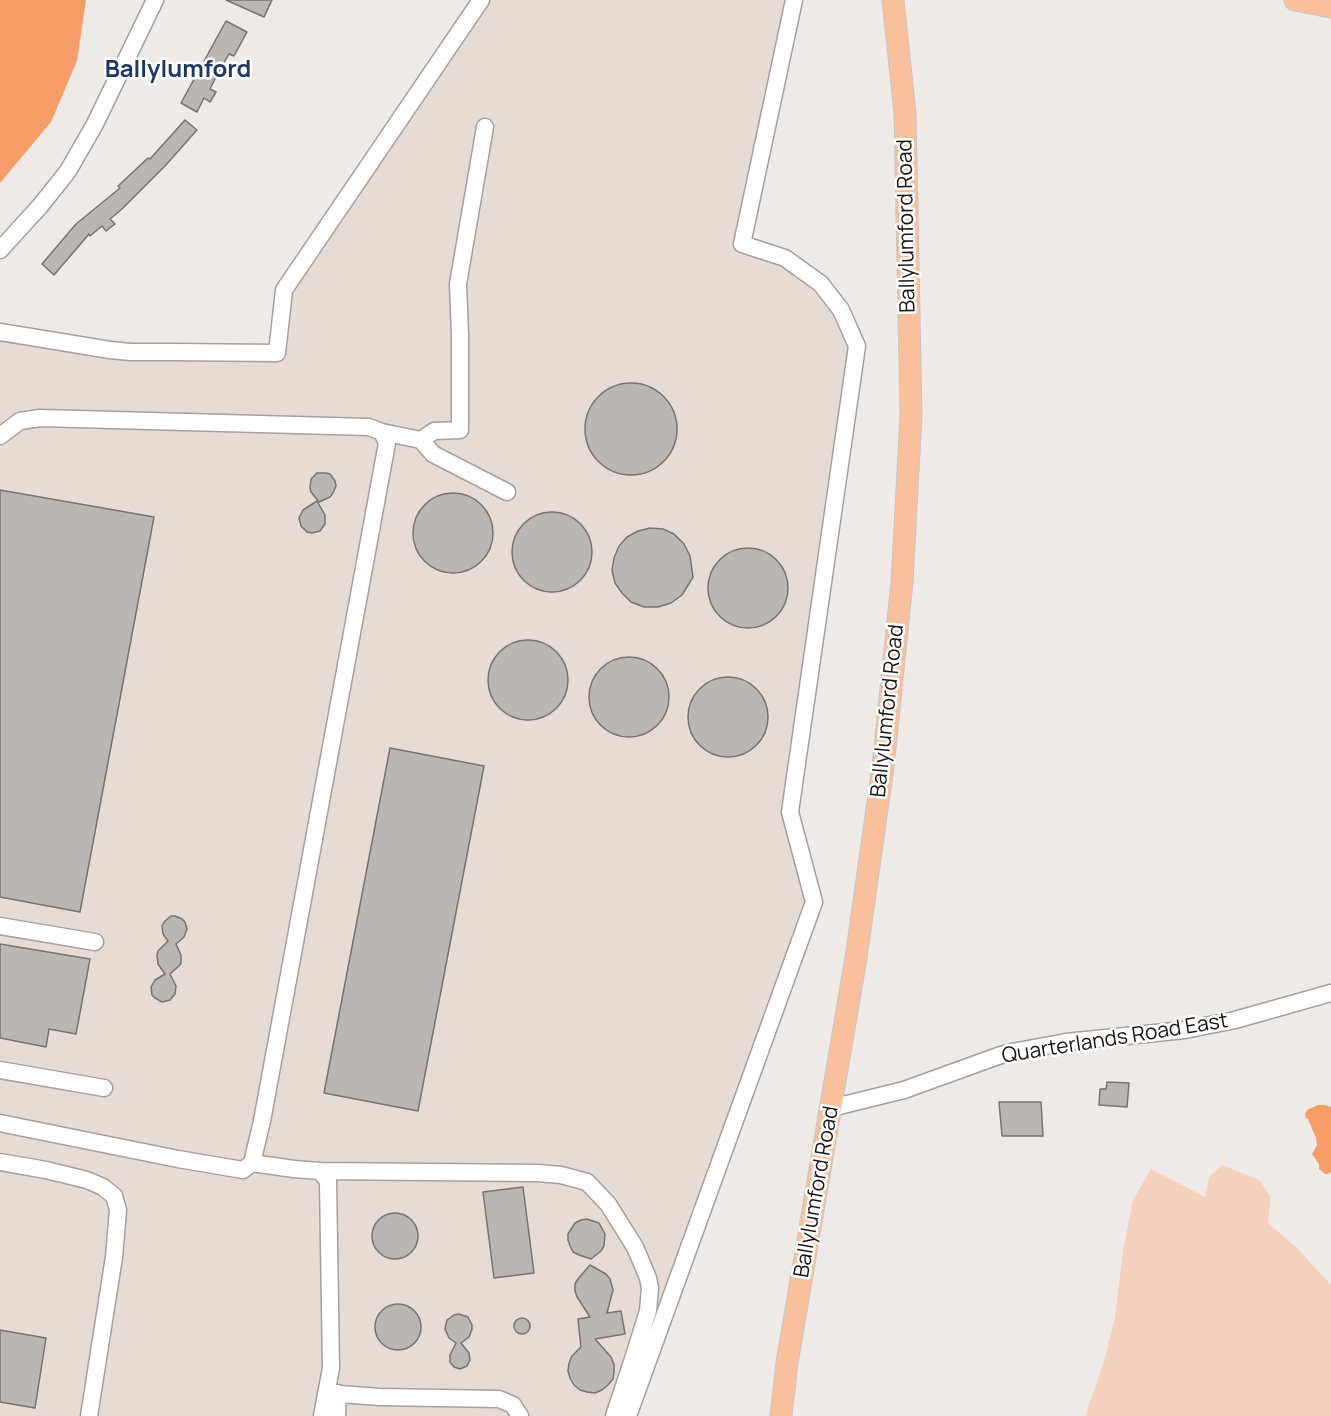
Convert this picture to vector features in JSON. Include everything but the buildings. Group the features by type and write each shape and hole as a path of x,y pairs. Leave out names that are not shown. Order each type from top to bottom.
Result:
{"main road":[{"name":"Ballylumford Road","path":"781,1416 787,1363 856,958 883,767 897,639 911,416 905,113 893,0"},
{"path":"1295,0 1331,7"}],"street":[{"path":"0,250 68,171 95,124 155,0"},
{"path":"0,332 130,352 277,353 284,290 481,0"},
{"path":"628,1416 814,902 790,812 857,346 841,310 821,284 785,258 742,244 794,0"},
{"path":"421,440 434,431 460,430 458,284 485,127"},
{"path":"0,436 20,421 40,418 369,427 421,440 433,454 507,492"},
{"path":"0,1123 243,1170 252,1163 262,1121 387,443 382,432"},
{"path":"0,926 95,942"},
{"name":"Quarterlands Road East","path":"831,1108 904,1090 1012,1052 1066,1042 1185,1030 1235,1020 1331,993"},
{"path":"0,1070 104,1088"},
{"path":"0,1162 87,1180 103,1187 114,1196 118,1210 114,1257 89,1416"},
{"path":"252,1163 320,1171 537,1173 561,1175 587,1182 608,1204 635,1247 650,1288 648,1311 614,1416"},
{"path":"320,1171 327,1181 332,1393 337,1416"},
{"path":"322,1416 332,1393"},
{"path":"332,1393 380,1397 499,1399 513,1405 520,1416"}],"shaded area":[{"path":"0,0 86,0 77,61 51,122 0,183"},
{"path":"481,0 794,0 742,243 821,284 857,346 790,812 814,902 628,1416 0,1416 0,328 116,341 277,353 284,290"},
{"path":"1318,1105 1331,1107 1331,1172 1328,1174 1319,1169 1319,1164 1312,1154 1317,1145 1316,1138 1305,1115 1307,1110"},
{"path":"1222,1165 1259,1180 1271,1197 1268,1223 1296,1247 1331,1285 1331,1416 1085,1416 1103,1365 1115,1317 1123,1251 1133,1200 1151,1169 1205,1197 1209,1177"}],"district":[{"name":"Ballylumford","path":"178,70"}]}
